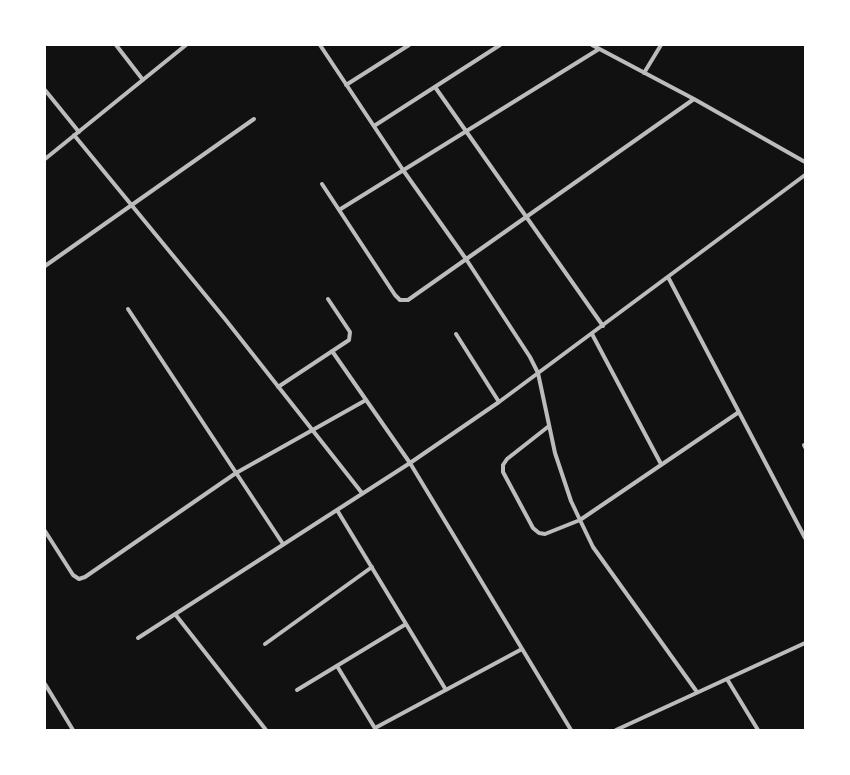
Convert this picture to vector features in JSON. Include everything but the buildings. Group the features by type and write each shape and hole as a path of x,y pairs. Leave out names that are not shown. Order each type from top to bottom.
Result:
{"street":[{"path":"116,45 142,80"},
{"path":"45,159 186,45"},
{"path":"320,45 403,170 466,259 530,357 538,373 549,426 564,481 593,547 697,692"},
{"path":"346,85 409,45"},
{"path":"374,126 500,45"},
{"path":"592,45 694,99 805,162"},
{"path":"644,73 661,45"},
{"path":"339,210 599,49"},
{"path":"435,87 603,326"},
{"path":"45,90 78,132"},
{"path":"322,184 395,295 400,300 408,300 525,216 694,99"},
{"path":"45,266 254,119"},
{"path":"74,135 278,387 362,494"},
{"path":"138,638 362,494 499,402 805,175"},
{"path":"668,277 805,538"},
{"path":"278,387 349,340 351,336 350,332 328,300"},
{"path":"128,309 283,544"},
{"path":"456,334 499,402"},
{"path":"592,334 662,464"},
{"path":"332,351 410,462 571,730"},
{"path":"45,531 73,575 80,579 85,577 236,473 366,400"},
{"path":"549,426 507,459 503,465 503,472 533,528 539,533 545,534 580,520 739,412"},
{"path":"337,510 446,690"},
{"path":"264,644 372,567"},
{"path":"175,614 266,730"},
{"path":"297,690 406,624"},
{"path":"616,730 805,643"},
{"path":"337,666 376,729 522,649"},
{"path":"727,679 758,730"},
{"path":"45,684 73,730"}]}
